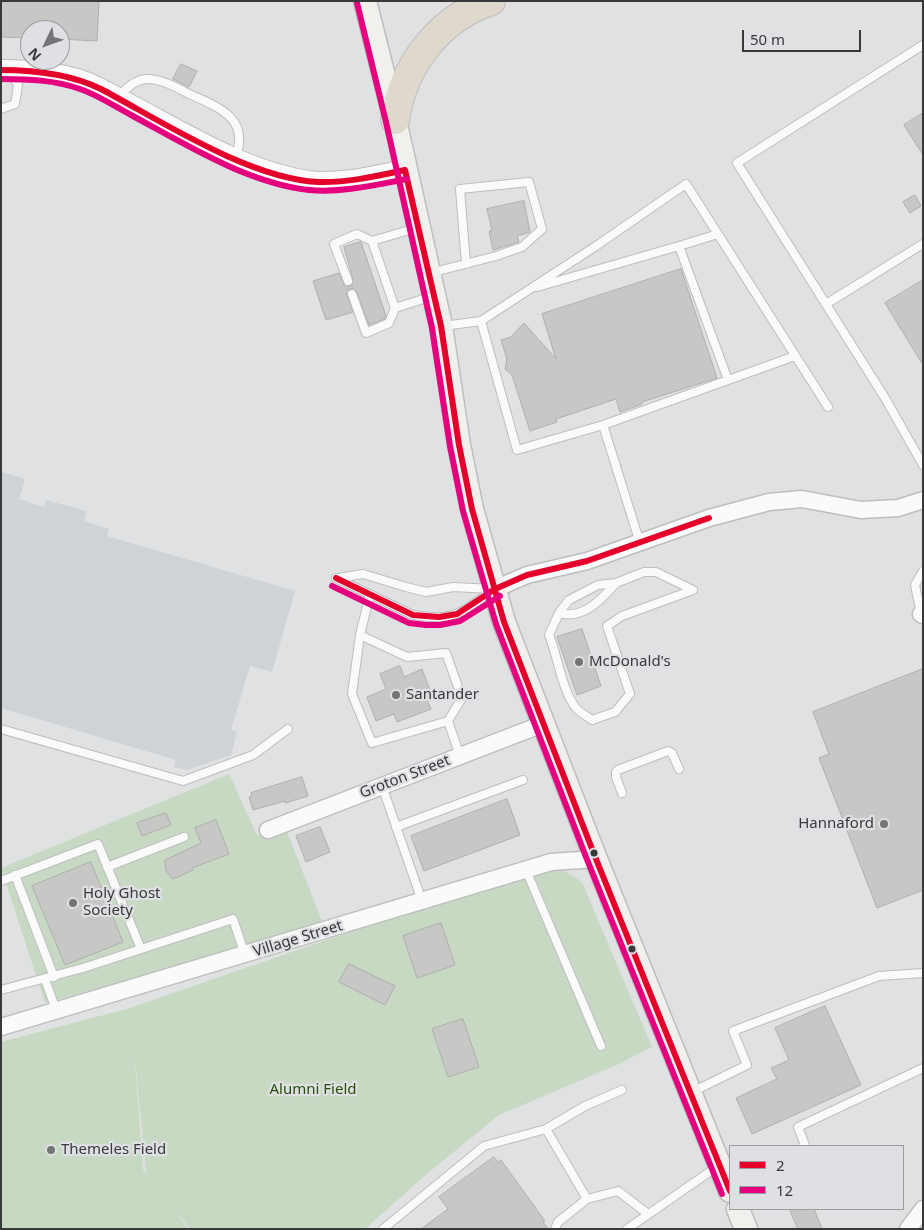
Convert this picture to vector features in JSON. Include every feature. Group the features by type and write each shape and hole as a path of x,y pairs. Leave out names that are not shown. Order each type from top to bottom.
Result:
{"highway":[{"path":"395,120 402,88 429,43 455,19 469,10 491,1"}],"main road":[{"path":"365,1 395,120 441,326 459,445 472,509 504,622 596,860 727,1180"},
{"path":"738,1210 746,1229"}],"street":[{"path":"4,72 45,72 85,82 201,143 265,169 307,180 329,182 405,170"},
{"path":"495,589 527,575 588,561 709,518 769,502 802,499 861,510 898,508 923,500"},
{"name":"Groton Street","path":"268,830 543,724"},
{"name":"Village Street","path":"1,1027 551,862 596,860"},
{"path":"909,1228 923,1209"}],"lane":[{"path":"923,46 737,164 885,398 923,465"},
{"path":"1,109 15,104 18,85 4,72"},
{"path":"116,98 133,83 146,79 162,81 216,106 231,117 238,130 240,145 235,158"},
{"path":"428,274 466,264 496,256 522,247 542,229 529,182 460,189 466,264"},
{"path":"441,326 481,321 686,184 828,407"},
{"path":"348,281 334,244 357,234 372,241 418,227"},
{"path":"530,289 718,234"},
{"path":"352,294 366,333 389,323 395,308 372,241"},
{"path":"826,304 923,244"},
{"path":"680,246 728,380"},
{"path":"395,308 434,296"},
{"path":"481,321 517,450 603,425 795,356"},
{"path":"603,425 640,543"},
{"path":"922,615 915,585 923,571"},
{"path":"644,572 656,572 692,590 622,616 607,626 630,694 615,712 592,720 577,710 567,694 549,635 559,613 569,600 598,585 616,583 644,572"},
{"path":"364,574 426,592 452,586 495,589 457,614 439,617 413,615 336,578 364,574"},
{"path":"559,613 567,615 592,607 616,583"},
{"path":"360,635 407,656 446,653 462,698 448,721 372,743 352,694 360,635 370,594"},
{"path":"448,721 460,756"},
{"path":"1,729 183,781 253,755 288,729"},
{"path":"622,793 616,777 618,770 668,751 672,753 679,769"},
{"path":"396,827 523,780"},
{"path":"382,786 422,902"},
{"path":"107,867 184,837"},
{"path":"1,881 98,844 141,950"},
{"path":"526,870 601,1046"},
{"path":"15,875 49,978 56,1010"},
{"path":"1,990 49,978 141,950 233,919 244,955"},
{"path":"690,1093 747,1064 733,1031 879,976 923,973"},
{"path":"805,1145 798,1128 923,1068"},
{"path":"383,1229 484,1146 546,1129 586,1106 622,1090"},
{"path":"546,1129 586,1199"},
{"path":"632,1227 648,1214 727,1180"},
{"path":"555,1229 558,1222 586,1199 618,1191 648,1214"}],"shaded area":[{"path":"1,472 25,479 19,499 44,507 46,500 86,511 84,521 109,529 107,536 295,591 272,672 250,666 231,730 237,732 231,755 187,770 174,767 176,760 1,708"}],"green space":[{"path":"229,774 257,835 287,832 324,926 45,1003 1,868"},
{"name":"Alumni Field","path":"551,862 582,882 652,1047 619,1064 499,1115 428,1173 365,1229 190,1229 174,1209 188,1229 1,1229 1,1042 130,1008","holes":["134,1050 146,1172 143,1169"]}],"building":[{"path":"1,1 99,1 97,41 70,40 70,20 20,20 20,38 1,37"},
{"path":"181,64 197,71 189,87 173,79"},
{"path":"923,113 923,155 904,125"},
{"path":"915,195 921,206 910,213 903,202"},
{"path":"524,201 530,232 517,236 519,242 493,250 489,231 492,231 487,209"},
{"path":"361,242 386,316 385,319 369,325 357,292 353,288 346,293 353,312 326,320 313,281 339,273 344,285 348,287 352,285 353,279 344,247"},
{"path":"681,269 717,378 642,402 642,404 620,412 616,399 556,419 557,422 530,431 512,375 505,369 507,359 501,340 511,337 524,323 556,359 542,314"},
{"path":"923,280 923,365 885,303"},
{"name":"McDonald's","path":"582,629 601,686 577,695 557,637"},
{"name":"Santander","path":"400,666 404,677 422,669 430,690 424,693 431,709 397,722 394,714 376,721 367,697 386,689 380,674"},
{"name":"Hannaford","path":"923,669 923,890 877,908 819,758 829,754 813,712"},
{"path":"302,777 308,796 253,810 249,797 252,796 251,793"},
{"path":"507,799 520,835 424,871 411,836"},
{"path":"166,813 171,825 142,836 137,823"},
{"path":"216,820 229,854 192,868 193,870 173,879 166,871 165,860 201,843 195,828"},
{"path":"320,827 330,852 306,862 296,836"},
{"name":"Holy Ghost Society","path":"91,862 123,942 65,965 32,886"},
{"path":"441,923 455,965 417,978 403,936"},
{"path":"349,964 395,986 385,1005 339,982"},
{"path":"825,1006 861,1085 752,1134 736,1098 777,1079 771,1068 789,1060 775,1028"},
{"path":"463,1019 479,1067 448,1077 432,1029"},
{"path":"494,1157 498,1162 501,1160 545,1221 543,1222 548,1229 421,1229 448,1209 439,1197"},
{"path":"790,1210 814,1210 822,1229 798,1229"}],"transit line":[{"name":"12","path":"357,3 432,328 450,446 463,511 496,624 586,857 722,1194"},
{"name":"2","path":"1,70 65,76 89,84 235,160 291,178 318,182 340,181 362,179 405,170 441,326 459,445 472,509 504,622 594,854 729,1189"},
{"name":"12","path":"1,79 51,82 87,91 217,161 240,171 286,186 321,191 358,188 407,179"},
{"name":"2","path":"336,578 413,615 439,617 457,614 495,589 527,575 587,561 709,518"},
{"name":"12","path":"332,586 409,623 426,625 440,625 460,621 500,596"}],"place":[{"name":"McDonald's","path":"579,662"},
{"name":"Santander","path":"396,695"},
{"name":"Hannaford","path":"884,824"},
{"name":"Holy Ghost Society","path":"73,903"},
{"name":"Themeles Field","path":"51,1150"}]}
